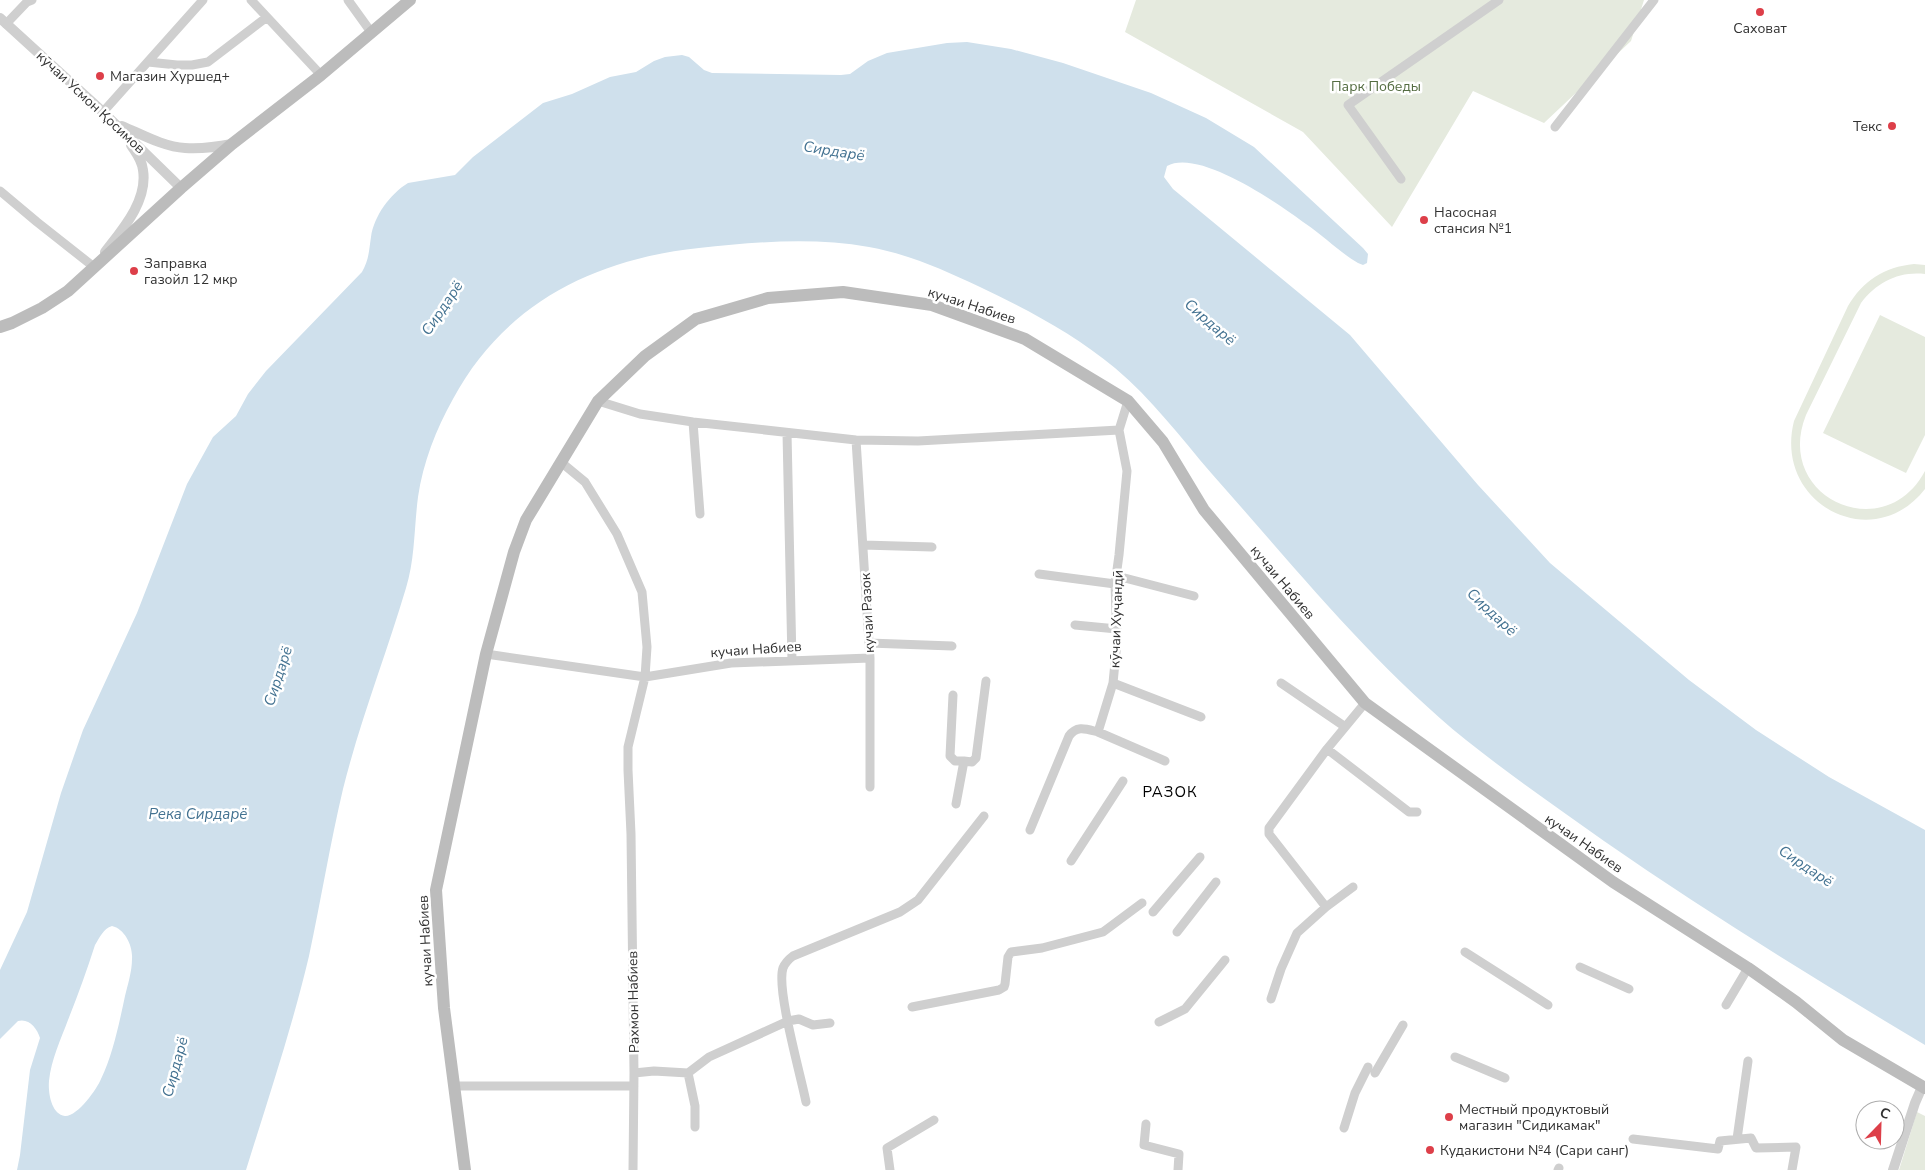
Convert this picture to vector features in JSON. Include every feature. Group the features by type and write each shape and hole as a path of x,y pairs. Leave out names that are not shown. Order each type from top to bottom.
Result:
{"main road":[{"path":"0,327 12,324 68,291 232,144 321,75 410,0"},
{"name":"кучаи Набиев","path":"465,1170 444,1008 436,890 486,654 514,552 526,520 598,401 645,356 696,319 768,298 843,292 932,305 1025,339 1128,401 1162,442 1204,510 1364,703 1613,882 1748,968 1796,1002 1843,1040 1924,1088"}],"street":[{"path":"3,21 32,0"},
{"path":"104,112 203,0"},
{"path":"251,0 321,75"},
{"path":"348,0 371,32"},
{"path":"1401,179 1348,105 1499,0"},
{"path":"1555,127 1654,0"},
{"path":"148,62 177,65 208,62 267,18"},
{"name":"кӯчаи Усмон Қосимов","path":"3,21 104,112 181,188"},
{"path":"116,124 156,141 183,148 211,148 232,144"},
{"path":"0,191 94,267 130,219 142,185 143,170 139,157 116,124"},
{"path":"598,401 640,414 693,422 856,440 918,441 1119,430"},
{"name":"кӯчаи Хуҷандӣ","path":"1098,732 1113,683 1117,642 1116,580 1127,471 1119,430 1128,401"},
{"path":"693,422 700,514"},
{"path":"787,433 792,661"},
{"name":"кучаи Разок","path":"856,440 870,658 870,787"},
{"path":"562,462 585,482 617,534 642,592 647,648 645,677"},
{"path":"863,545 932,547"},
{"path":"1038,574 1116,580 1194,596"},
{"path":"1075,625 1117,629"},
{"path":"869,643 952,646"},
{"name":"кучаи Набиев","path":"486,654 645,677 731,663 870,658"},
{"name":"Рахмон Набиев","path":"633,1170 634,1073 628,747 645,677"},
{"path":"953,695 950,756 955,761 972,762 976,758 986,681"},
{"path":"1113,683 1202,716"},
{"path":"1281,683 1344,726"},
{"path":"1326,907 1269,834 1269,828 1344,726 1364,703"},
{"path":"1030,830 1073,730 1081,728 1098,732 1166,761"},
{"path":"1327,749 1409,812 1417,812"},
{"path":"956,804 964,761"},
{"path":"1071,861 1124,781"},
{"path":"806,1102 788,1021 782,979 783,968 793,956 900,912 918,900 984,816"},
{"path":"1153,912 1200,856"},
{"path":"1177,932 1216,882"},
{"path":"1271,999 1281,969 1297,933 1326,907 1353,887"},
{"path":"912,1007 1000,990 1004,988 1008,957 1011,952 1042,948 1103,932 1142,904"},
{"path":"1464,952 1548,1005"},
{"path":"1159,1022 1185,1009 1225,960"},
{"path":"1580,967 1629,989"},
{"path":"1726,1005 1748,968"},
{"path":"634,1073 654,1071 688,1074 709,1057 788,1021 798,1019 813,1025 830,1023"},
{"path":"1376,1073 1403,1025"},
{"path":"1455,1057 1505,1078"},
{"path":"1737,1139 1748,1061"},
{"path":"1344,1128 1355,1093 1368,1067"},
{"path":"688,1074 695,1106 695,1128"},
{"path":"454,1086 634,1086"},
{"path":"1893,1170 1915,1103 1924,1088"},
{"path":"890,1170 887,1148 934,1120"},
{"path":"1146,1124 1144,1145 1179,1154 1178,1170"},
{"path":"1633,1139 1718,1149 1720,1141 1751,1138 1756,1148 1796,1147 1792,1170"}],"green space":[{"name":"Парк Победы","path":"1136,0 1644,0 1631,41 1544,123 1473,91 1392,227 1303,132 1125,32"},
{"path":"1914,264 1925,265 1925,274 1906,274 1889,280 1874,289 1861,303 1806,415 1800,444 1805,469 1818,489 1838,503 1861,509 1884,506 1907,494 1925,471 1925,489 1904,509 1880,518 1855,519 1832,511 1813,497 1798,476 1791,451 1794,421 1848,306 1860,289 1884,272 1893,268"},
{"path":"1880,315 1925,337 1925,435 1906,473 1823,433"},
{"path":"1917,1112 1925,1116 1925,1170 1899,1170"}],"water":[{"name":"Река Сирдарё","path":"967,42 1011,49 1063,63 1151,93 1206,118 1254,147 1363,248 1368,254 1367,263 1363,265 1344,254 1277,204 1238,181 1218,171 1198,165 1181,163 1167,166 1164,177 1173,189 1350,335 1478,485 1550,563 1689,680 1756,730 1829,777 1925,830 1925,1045 1803,971 1683,894 1551,804 1466,740 1431,710 1365,646 1303,578 1166,419 1129,380 1083,344 1050,323 998,296 912,258 883,250 848,244 805,241 763,242 660,254 623,263 588,276 556,292 526,312 498,337 474,366 453,399 436,434 423,472 418,497 413,555 409,577 365,713 343,789 309,956 295,1010 246,1170 17,1170 30,1070 40,1038 29,1022 22,1020 18,1021 0,1039 0,970 27,912 61,793 83,730 137,613 187,484 213,437 236,416 248,394 266,371 362,272 367,259 373,229 379,214 389,199 408,183 455,175 473,157 543,103 572,94 610,77 636,72 654,61 665,57 682,55 689,57 704,70 712,73 841,75 850,74 868,61 887,53 947,43","holes":["112,926 117,928 127,939 132,959 130,978 115,1039 99,1084 81,1107 70,1115 65,1116 56,1111 51,1102 49,1081 52,1065 95,945 106,929"]}],"place":[{"name":"Саховат","path":"1760,12"},
{"name":"Магазин Хуршед+","path":"100,76"},
{"name":"Текс","path":"1892,126"},
{"name":"Насосная стансия №1","path":"1424,220"},
{"name":"Заправка газойл 12 мкр","path":"134,271"},
{"name":"Местный продуктовый магазин \"Сидикамак\"","path":"1449,1117"},
{"name":"Кудакистони №4 (Сари санг)","path":"1430,1150"}],"district":[{"name":"РАЗОК","path":"1170,792"}],"water label":[{"name":"Сирдарё","path":"834,151"},
{"name":"Сирдарё","path":"442,308"},
{"name":"Сирдарё","path":"1210,322"},
{"name":"Сирдарё","path":"1492,612"},
{"name":"Сирдарё","path":"278,676"},
{"name":"Сирдарё","path":"1806,866"},
{"name":"Сирдарё","path":"175,1067"}]}
